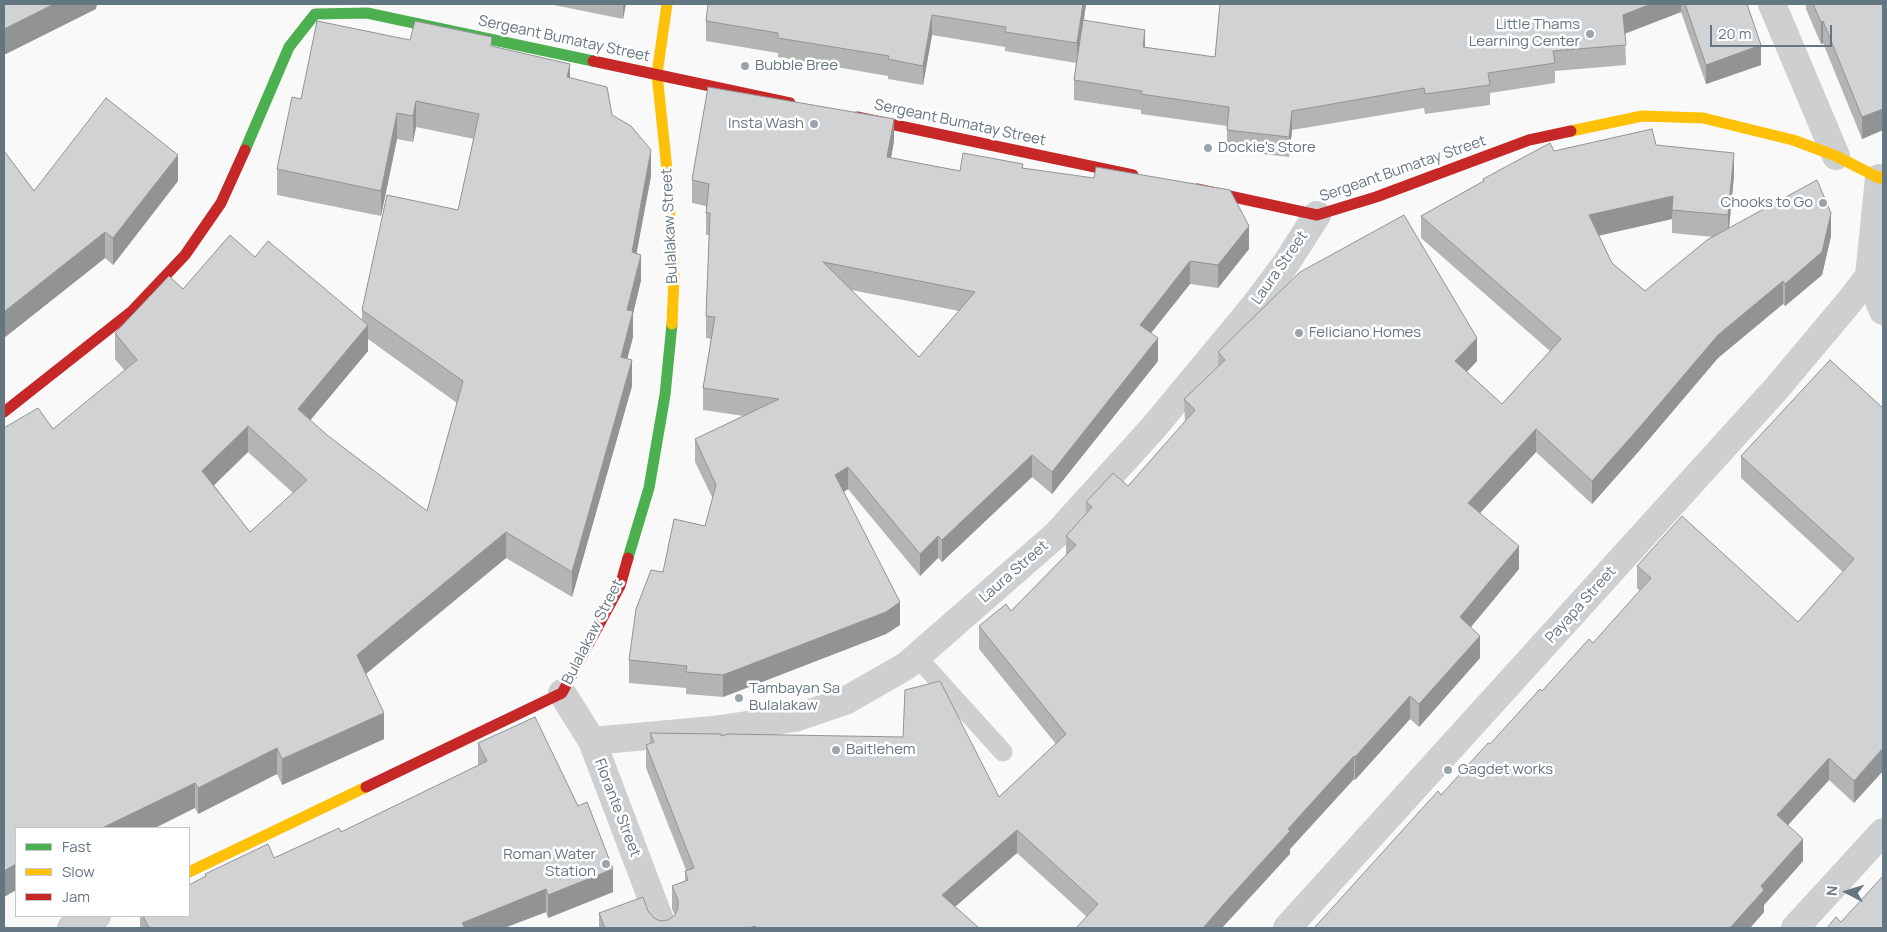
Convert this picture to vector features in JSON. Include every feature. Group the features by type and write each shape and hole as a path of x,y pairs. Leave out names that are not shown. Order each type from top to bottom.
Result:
{"street":[{"name":"Bulalakaw Street","path":"190,872 562,693 620,586 649,488 665,395 672,333 674,277 667,170 657,74 667,4"},
{"path":"1772,4 1836,156"},
{"name":"Sergeant Bumatay Street","path":"4,412 132,311 186,255 221,202 267,102 289,46 312,9 367,13 802,105"},
{"name":"Sergeant Bumatay Street","path":"841,113 1142,178"},
{"name":"Sergeant Bumatay Street","path":"1181,186 1317,215 1376,197 1529,140 1642,116 1703,118 1793,140 1836,156 1881,177"},
{"path":"1881,177 1869,276 1883,311"},
{"name":"Laura Street","path":"592,741 713,730 796,718 845,701 906,666 1058,534 1154,427 1255,305 1285,265 1317,215"},
{"name":"Payapa Street","path":"1287,928 1776,389 1869,276"},
{"name":"Florante Street","path":"562,693 592,741 663,928"},
{"path":"1795,928 1883,832"}],"lane":[{"path":"916,657 1003,752"}],"building":[{"path":"4,4 54,4 4,29"},
{"path":"708,4 1083,4 1077,43 1005,32 1006,27 932,15 923,66 888,59 889,56 778,38 778,33 706,21"},
{"path":"1220,4 1651,4 1623,15 1626,45 1553,51 1555,63 1488,73 1490,85 1425,94 1424,88 1292,111 1289,137 1227,130 1229,107 1141,94 1142,91 1074,80 1083,20 1145,30 1143,47 1215,57"},
{"path":"1685,4 1747,4 1761,45 1706,65"},
{"path":"1813,4 1883,4 1883,109 1862,117 1823,21 1821,22"},
{"path":"317,21 410,40 415,21 492,37 491,46 570,64 567,77 607,87 612,115 631,126 651,150 632,252 641,255 627,310 633,311 621,357 632,360 572,572 506,532 357,655 384,713 282,759 277,748 198,788 195,783 104,827 15,827 15,865 4,871 4,428 38,408 53,429 137,360 115,333 169,276 183,289 230,235 255,257 268,241 368,325 298,409 327,435 427,511 463,381 362,310 387,195 458,210 479,114 416,101 413,116 397,113 381,191 277,169 292,97 301,99","holes":["248,426 307,480 250,532 202,471"]},
{"path":"708,87 894,119 887,157 960,171 963,153 1023,164 1022,168 1094,178 1096,167 1230,190 1249,226 1218,265 1190,261 1140,325 1158,338 1052,472 1032,455 942,540 938,536 920,554 848,467 835,475 900,602 886,612 723,675 686,672 687,666 629,660 636,609 651,570 663,572 674,519 705,526 716,485 695,439 779,399 703,388 715,317 706,316 710,213 706,213 709,184 692,180","holes":["823,262 975,292 919,357"]},
{"path":"106,98 178,155 113,238 105,232 4,312 4,151 34,191"},
{"path":"1652,129 1656,145 1734,153 1728,215 1672,210 1673,196 1589,215 1612,263 1645,291 1707,240 1817,180 1831,213 1822,252 1785,284 1783,281 1718,335 1592,481 1536,429 1468,503 1519,546 1460,617 1480,636 1419,704 1410,696 1288,829 1290,831 1203,928 1076,928 1098,904 1017,830 942,895 979,928 756,928 755,926 749,928 605,928 599,913 643,897 648,911 654,918 660,921 668,920 675,915 678,908 678,900 672,886 688,880 685,871 694,868 646,745 654,742 650,733 721,734 721,736 728,734 903,737 905,690 940,681 999,797 1066,734 979,626 1006,604 1011,611 1076,545 1066,536 1092,507 1086,502 1113,473 1128,486 1195,410 1184,399 1225,360 1218,352 1300,272 1404,215 1477,338 1455,361 1502,404 1561,339 1421,216 1484,181 1483,179 1550,143 1554,151"},
{"path":"1830,360 1883,408 1883,748 1854,781 1829,758 1777,815 1803,839 1761,886 1764,890 1730,928 1314,928 1438,791 1441,795 1540,689 1542,691 1589,639 1593,643 1651,578 1637,566 1682,516 1798,622 1854,559 1741,456"},
{"path":"535,717 578,806 587,802 613,869 548,895 546,889 462,923 465,928 149,928 144,917 190,917 190,884 206,876 205,874 268,844 274,858 339,828 341,832 487,761 478,743"},
{"path":"1883,876 1883,928 1827,928 1836,917 1841,922"}],"traffic: fast":[{"path":"245,150 289,47 315,14 367,13 593,61"},
{"path":"628,558 649,488 665,395 672,324"}],"traffic: slow":[{"path":"667,4 657,74 667,170 674,277 672,324"},
{"path":"1571,131 1642,116 1703,118 1793,140 1836,156 1879,178 1883,176"},
{"path":"190,872 366,787"}],"traffic: jam":[{"path":"593,61 790,103"},
{"path":"857,117 1133,175"},
{"path":"1197,189 1317,215 1376,197 1529,140 1571,131"},
{"path":"4,412 132,311 185,255 221,203 245,150"},
{"path":"366,787 562,693 620,586 628,558"}],"place":[{"name":"Little Thams Learning Center","path":"1590,34"},
{"name":"Bubble Bree","path":"745,66"},
{"name":"Insta Wash","path":"814,124"},
{"name":"Dockie's Store","path":"1208,148"},
{"name":"Chooks to Go","path":"1823,203"},
{"name":"Feliciano Homes","path":"1299,333"},
{"name":"Tambayan Sa Bulalakaw","path":"739,698"},
{"name":"Baitlehem","path":"836,750"},
{"name":"Gagdet works","path":"1448,770"},
{"name":"Roman Water Station","path":"606,864"}]}
